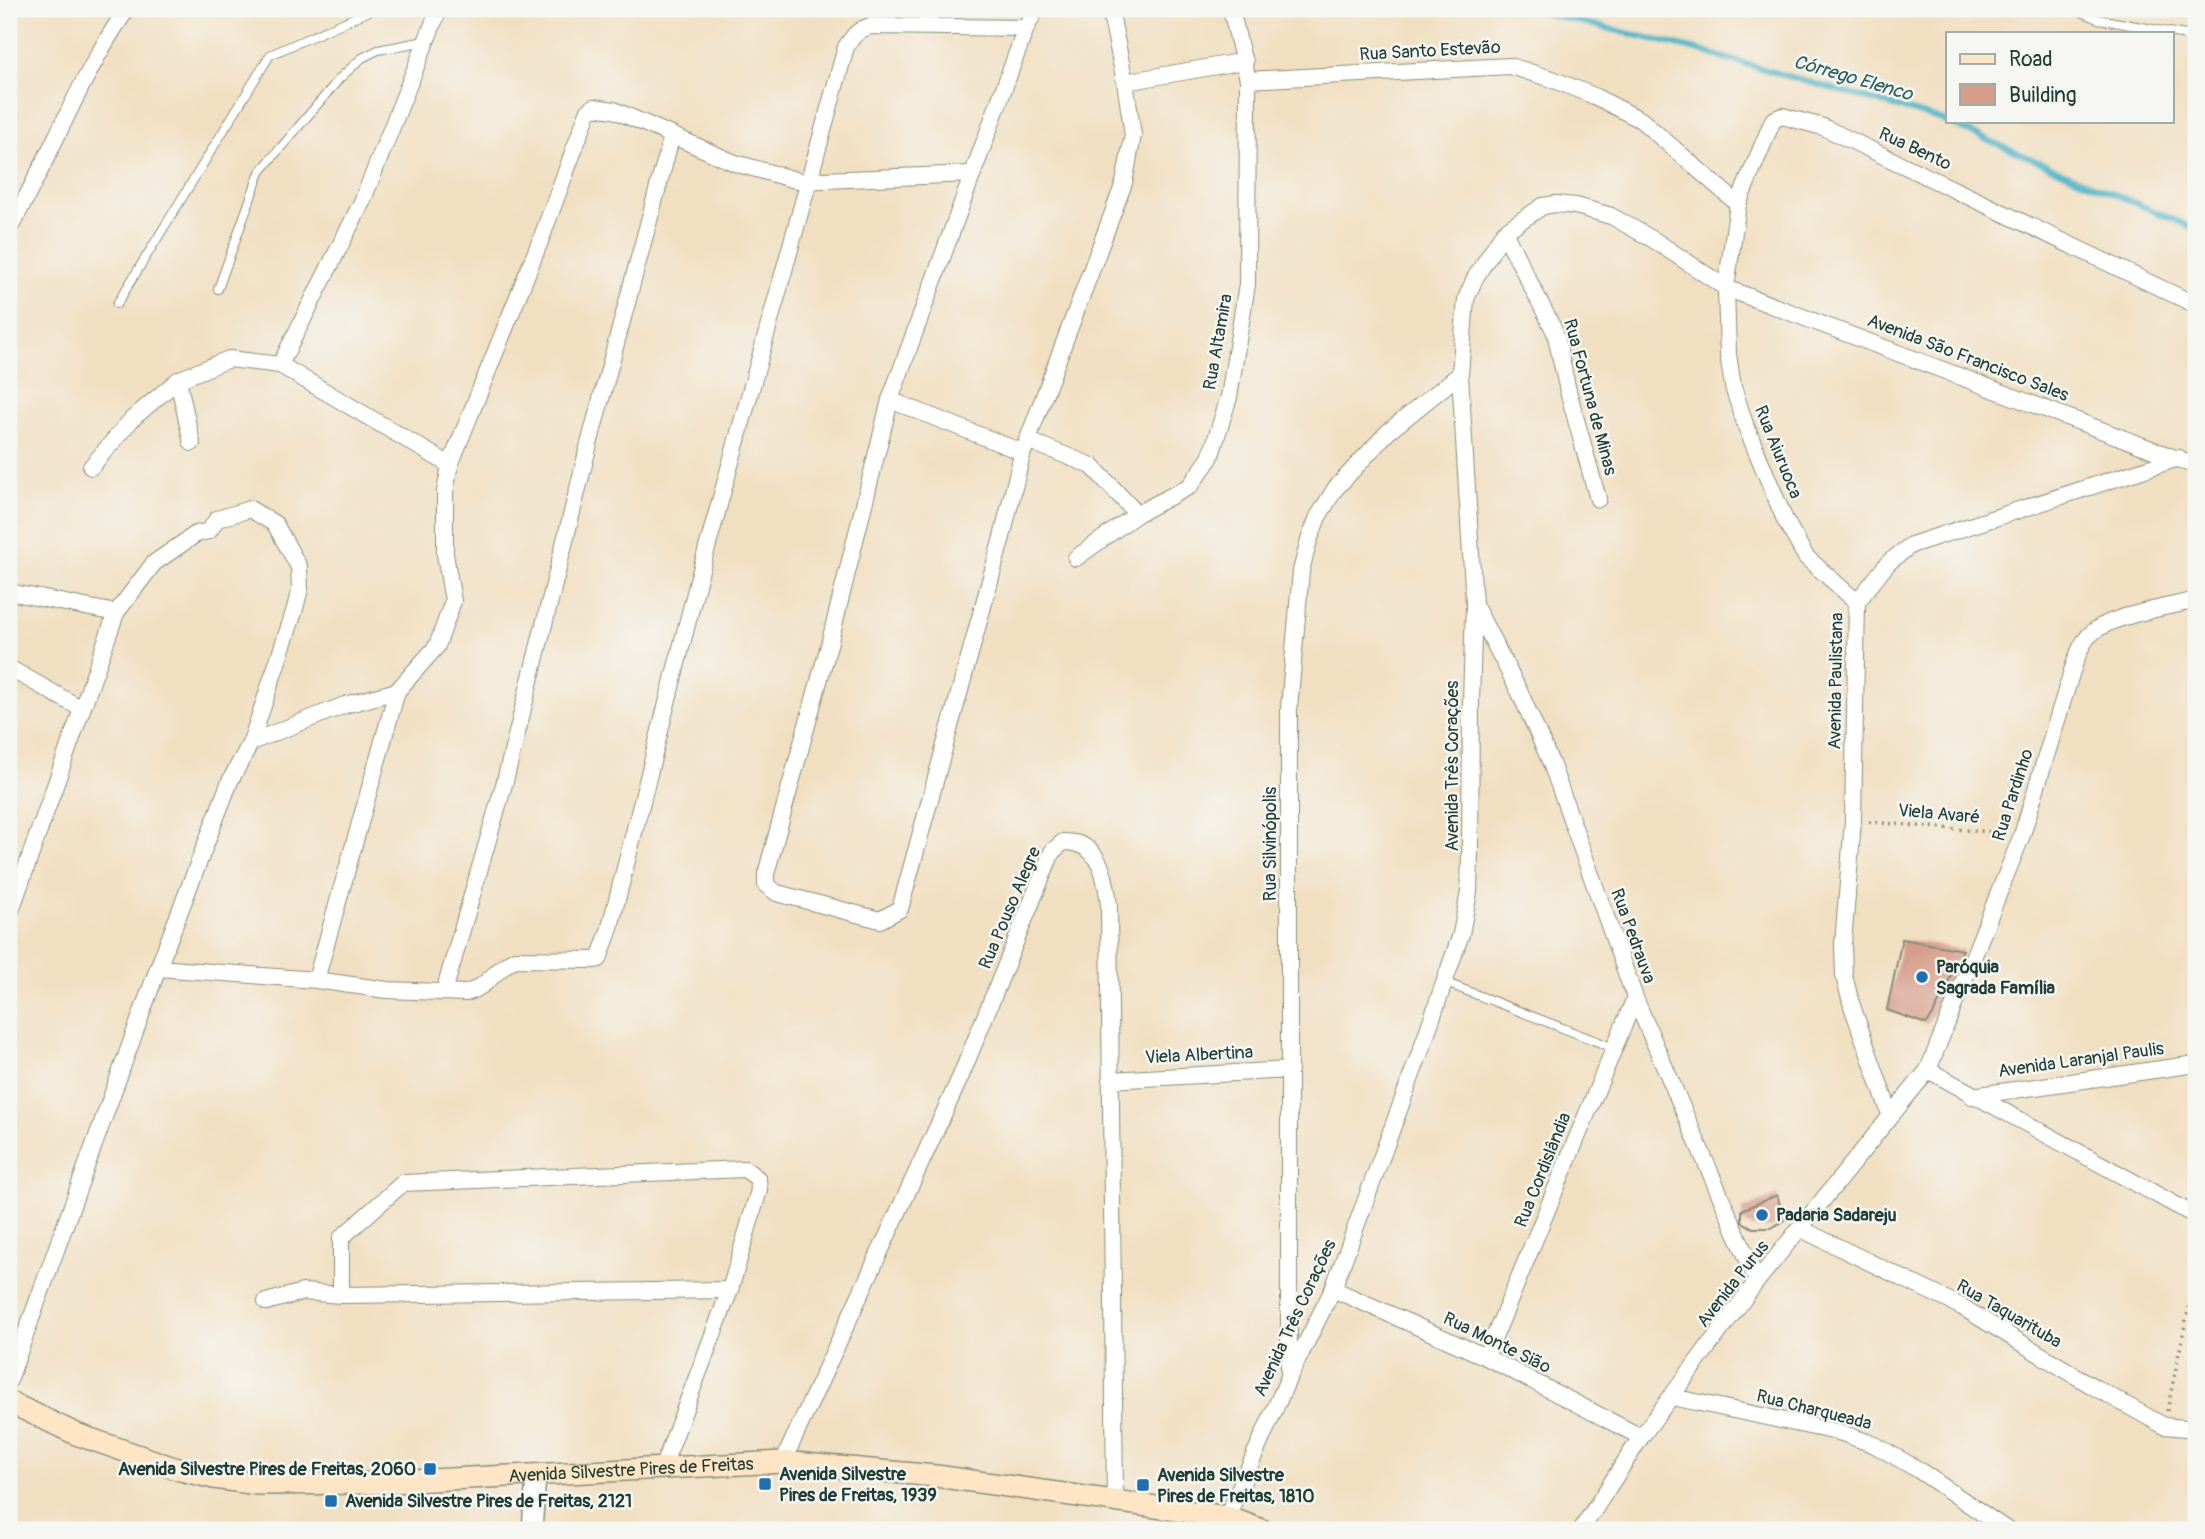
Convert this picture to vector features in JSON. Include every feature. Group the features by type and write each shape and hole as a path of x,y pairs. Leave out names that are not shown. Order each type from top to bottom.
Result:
{"main road":[{"name":"Avenida Silvestre Pires de Freitas","path":"9,1402 76,1434 177,1469 214,1478 258,1484 372,1483 783,1462 936,1476 1115,1501 1227,1517 1262,1530"}],"street":[{"path":"9,229 93,64 127,9"},
{"path":"280,365 362,202 439,9"},
{"path":"1036,9 1026,28 890,400 829,645 766,874 766,885 777,893 880,920 900,909 1025,446 1124,183 1133,135 1110,9"},
{"path":"1125,82 1245,61 1231,9"},
{"path":"158,968 316,980 387,990 444,992 477,990 514,959 595,960 600,957 609,931 699,577 846,47 854,34 862,28 1026,28"},
{"name":"Rua Altamira","path":"1076,558 1137,514 1190,486 1210,458 1228,397 1247,284 1248,80 1245,61"},
{"name":"Rua Santo Estevão","path":"1248,80 1510,66 1596,97 1641,120 1738,204"},
{"path":"316,980 397,691 437,646 453,601 445,554 445,492 450,465 541,239 587,112 594,107 614,110 735,163 799,181 972,174"},
{"name":"Rua Bento","path":"1726,288 1738,204 1773,120 1782,116 1823,127 2196,305"},
{"path":"444,992 505,781 589,444 672,135"},
{"name":"Avenida Três Corações","path":"1227,1517 1289,1377 1334,1289 1461,934 1469,892 1474,604 1460,374 1466,299 1475,278 1504,232 1542,206 1556,204 1576,206 1611,216 1654,240 1726,288"},
{"name":"Rua Fortuna de Minas","path":"1504,232 1555,332 1568,391 1598,499"},
{"name":"Avenida São Francisco Sales","path":"1726,288 2196,466"},
{"name":"Rua Aiuruoca","path":"1726,288 1728,354 1733,387 1745,424 1785,520 1806,557 1857,602"},
{"path":"91,467 132,419 178,380 229,359 280,365 450,465"},
{"name":"Rua Silvinópolis","path":"1289,1377 1289,709 1301,571 1308,540 1335,489 1388,432 1460,374"},
{"path":"178,380 192,443"},
{"path":"890,400 1092,466 1137,514"},
{"name":"Avenida Paulistana","path":"1890,1114 1852,1006 1844,975 1843,944 1853,821 1857,602 1888,563 1911,545 2179,458"},
{"path":"9,915 116,613 154,563 196,534 209,531 218,519 250,509 275,524 299,567 300,589 251,742 230,781 158,968 9,1380"},
{"path":"9,592 116,613"},
{"name":"Rua Pardinho","path":"1927,1070 2022,835 2081,647 2092,633 2109,622 2196,600"},
{"name":"Rua Pedrauva","path":"1474,604 1520,693 1551,763 1635,998 1757,1281"},
{"path":"9,668 82,709"},
{"path":"251,742 345,705 397,691"},
{"name":"Rua Pouso Alegre","path":"783,1462 960,1078 1052,852 1063,842 1075,841 1099,861 1106,880 1109,906 1115,1501"},
{"name":"Rua Cordislândia","path":"1486,1357 1635,998"},
{"name":"Avenida Laranjal Paulis","path":"1972,1096 2196,1063"},
{"name":"Viela Albertina","path":"1110,1080 1290,1070"},
{"path":"1927,1070 2196,1216"},
{"name":"Avenida Purus","path":"1581,1530 1641,1437 1757,1281 1927,1070"},
{"path":"341,1294 341,1238 403,1183 745,1169 758,1179 759,1190 730,1290 662,1469"},
{"name":"Rua Taquarituba","path":"1801,1229 1962,1307 2094,1388 2164,1426 2196,1429"},
{"name":"Rua Monte Sião","path":"1334,1289 1486,1357 1641,1437"},
{"path":"266,1302 303,1292 341,1294 730,1290"},
{"name":"Rua Charqueada","path":"1672,1397 1842,1433 1875,1445 1917,1469 2007,1530"},
{"path":"532,1530 537,1476"},
{"path":"1591,1515 1597,1530"}],"lane":[{"path":"117,304 271,55 373,9"},
{"path":"2074,9 2098,19 2169,32"},
{"path":"2174,33 2196,37"},
{"path":"218,289 260,173 341,78 362,58 378,50 428,40"},
{"path":"1444,982 1614,1048"}],"path":[{"name":"Viela Avaré","path":"1853,821 2022,835"},
{"path":"2164,1426 2196,1272"}],"building":[{"name":"Paróquia Sagrada Família","path":"1902,939 1963,950 1933,1015 1926,1024 1887,1010"},
{"name":"Padaria Sadareju","path":"1777,1195 1784,1221 1771,1228 1753,1228 1742,1222 1742,1210"}],"waterway":[{"name":"Córrego Elenco","path":"1528,9 1693,49 1946,122"},
{"name":"Córrego Elenco","path":"1946,122 2196,229"}],"place":[{"name":"Paróquia Sagrada Família","path":"1922,977"},
{"name":"Padaria Sadareju","path":"1762,1215"},
{"name":"Avenida Silvestre Pires de Freitas, 2060","path":"430,1469"},
{"name":"Avenida Silvestre Pires de Freitas, 1939","path":"765,1484"},
{"name":"Avenida Silvestre Pires de Freitas, 1810","path":"1143,1485"},
{"name":"Avenida Silvestre Pires de Freitas, 2121","path":"331,1501"}]}
